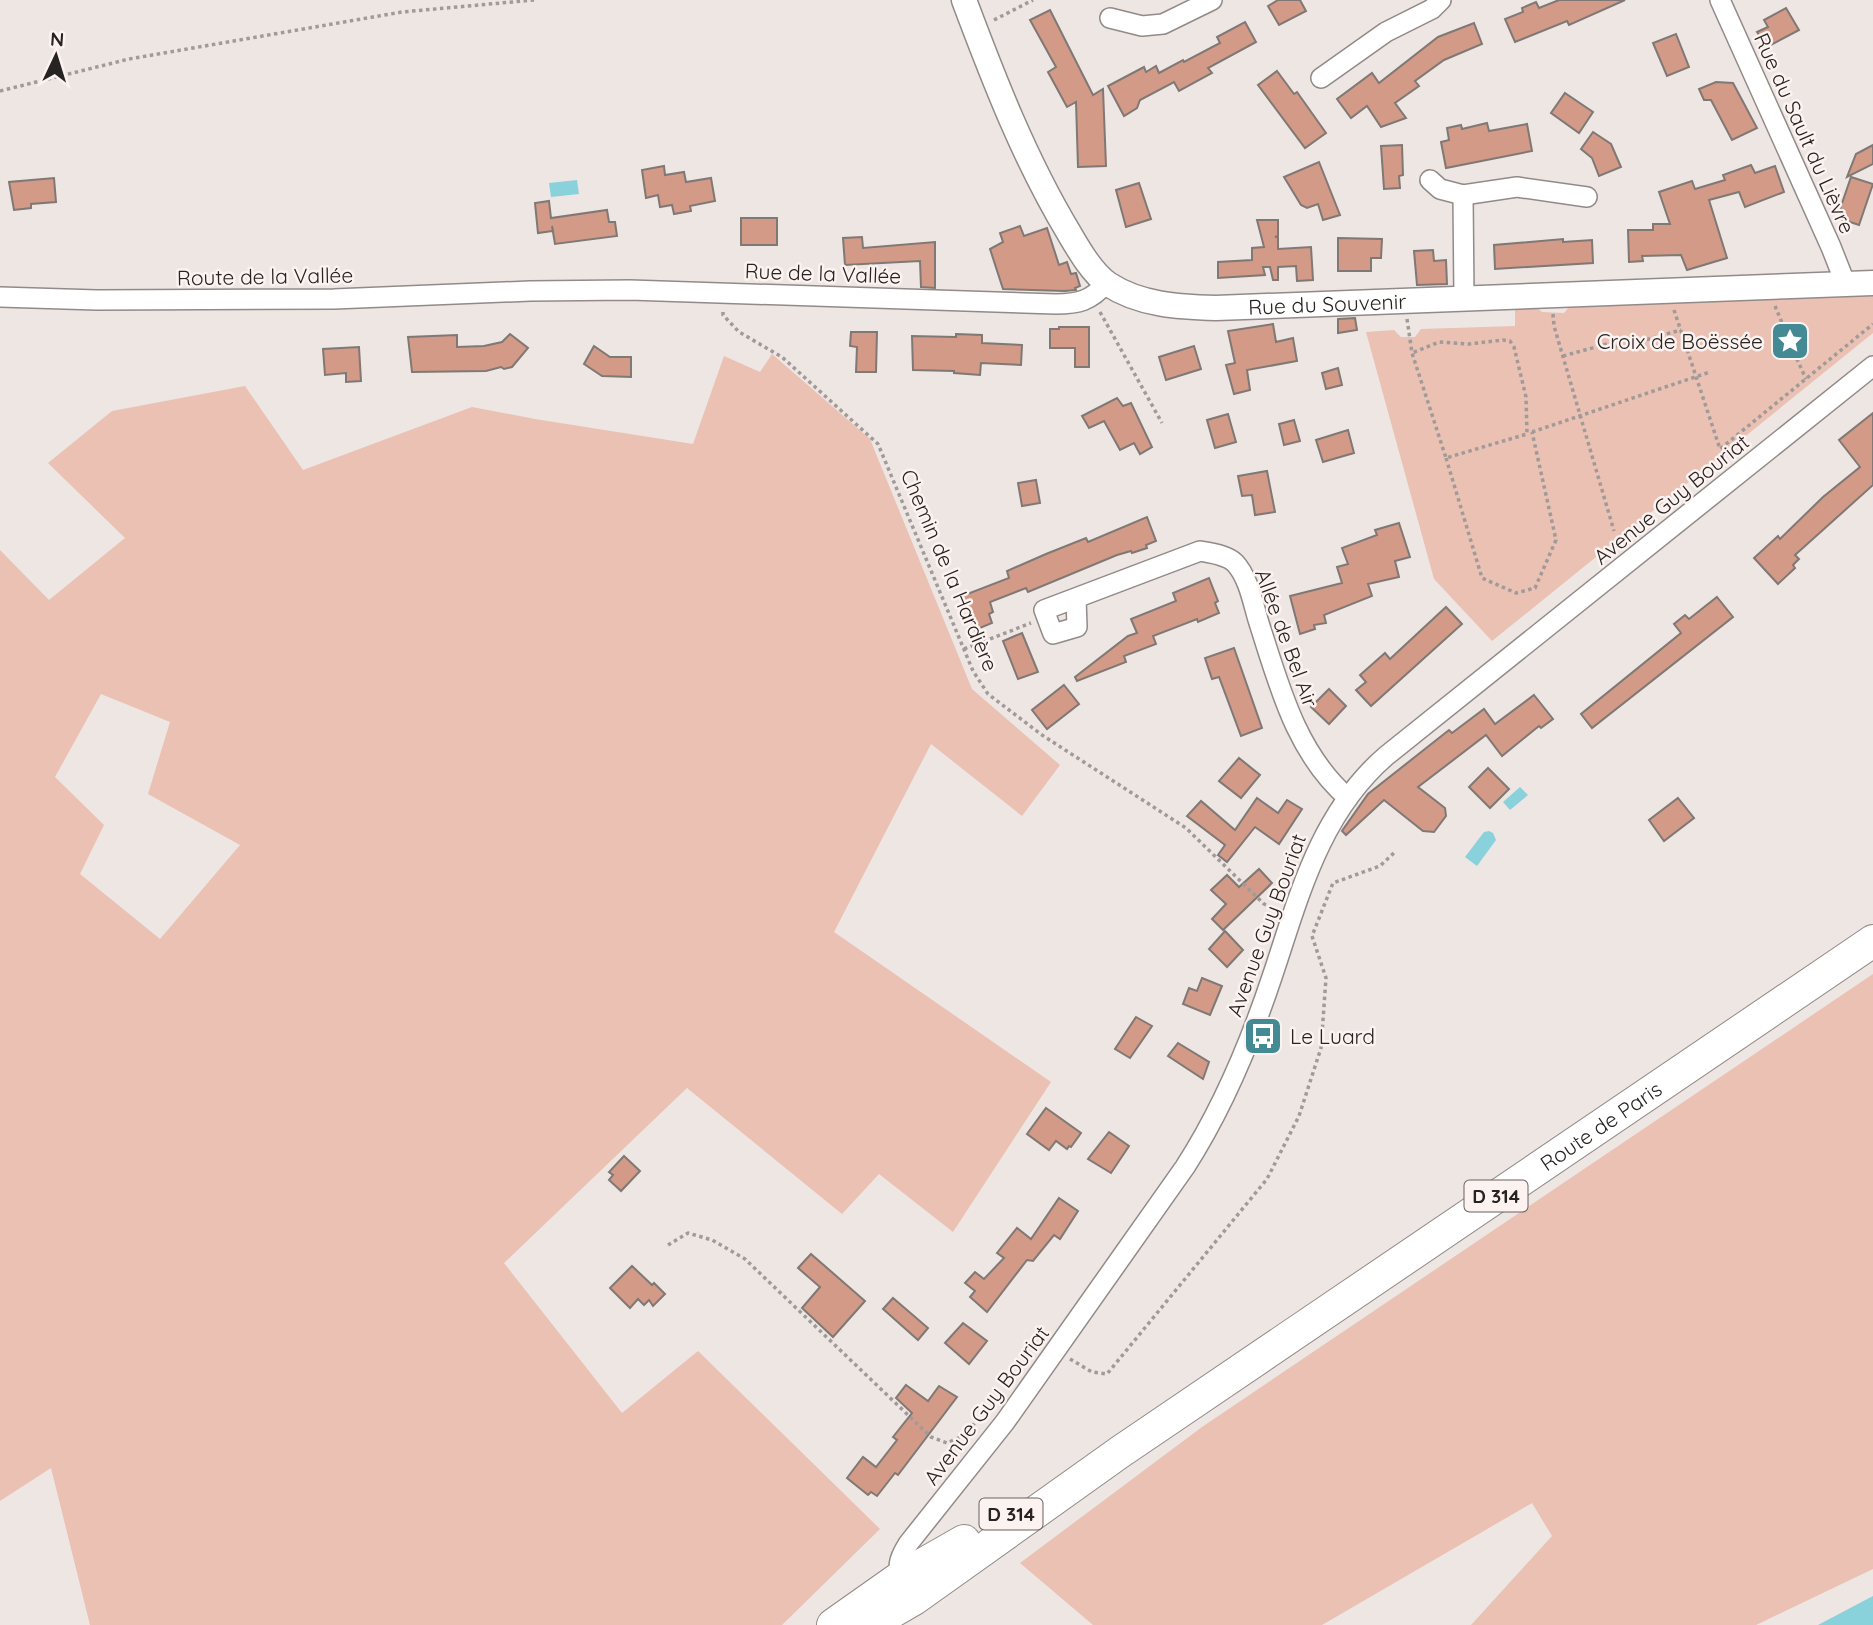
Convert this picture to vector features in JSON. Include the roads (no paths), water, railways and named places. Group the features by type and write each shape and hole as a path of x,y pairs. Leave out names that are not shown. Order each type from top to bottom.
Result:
{"main road":[{"name":"Route de Paris","path":"834,1625 908,1588 1120,1452 1873,941"},
{"name":"Route de Paris","path":"869,1625 908,1588"}],"street":[{"name":"Rue du Souvenir","path":"964,0 990,71 1052,205 1081,253 1099,290 1182,307 1216,308 1873,283"},
{"path":"1110,18 1142,26 1163,24 1212,0"},
{"path":"1321,78 1386,32 1432,9 1441,0"},
{"name":"Rue du Sault du Lièvre","path":"1720,0 1846,285"},
{"path":"1430,180 1440,189 1463,195 1517,187 1587,197"},
{"path":"1463,195 1464,299"},
{"name":"Rue de la Vallée","path":"530,290 721,292 1077,304 1099,290"},
{"name":"Route de la Vallée","path":"0,297 97,300 334,299 530,290"},
{"name":"Avenue Guy Bouriat","path":"908,1588 897,1570 899,1558 908,1544 1005,1422 1207,1133 1259,1012 1303,878 1327,830 1366,775 1386,756 1873,366"},
{"name":"Allée de Bel Air","path":"1046,617 1044,610 1200,551 1234,562 1247,585 1288,712 1309,751 1339,791 1348,798"}],"water":[{"path":"577,180 579,194 551,197 549,183"},
{"path":"1520,787 1528,795 1510,810 1503,802"},
{"path":"1489,831 1496,840 1477,866 1465,857 1484,832"},
{"path":"1873,1596 1873,1625 1818,1625"}],"place":[{"name":"Croix de Boëssée","path":"1790,341"},
{"name":"Le Luard","path":"1263,1036"}]}
